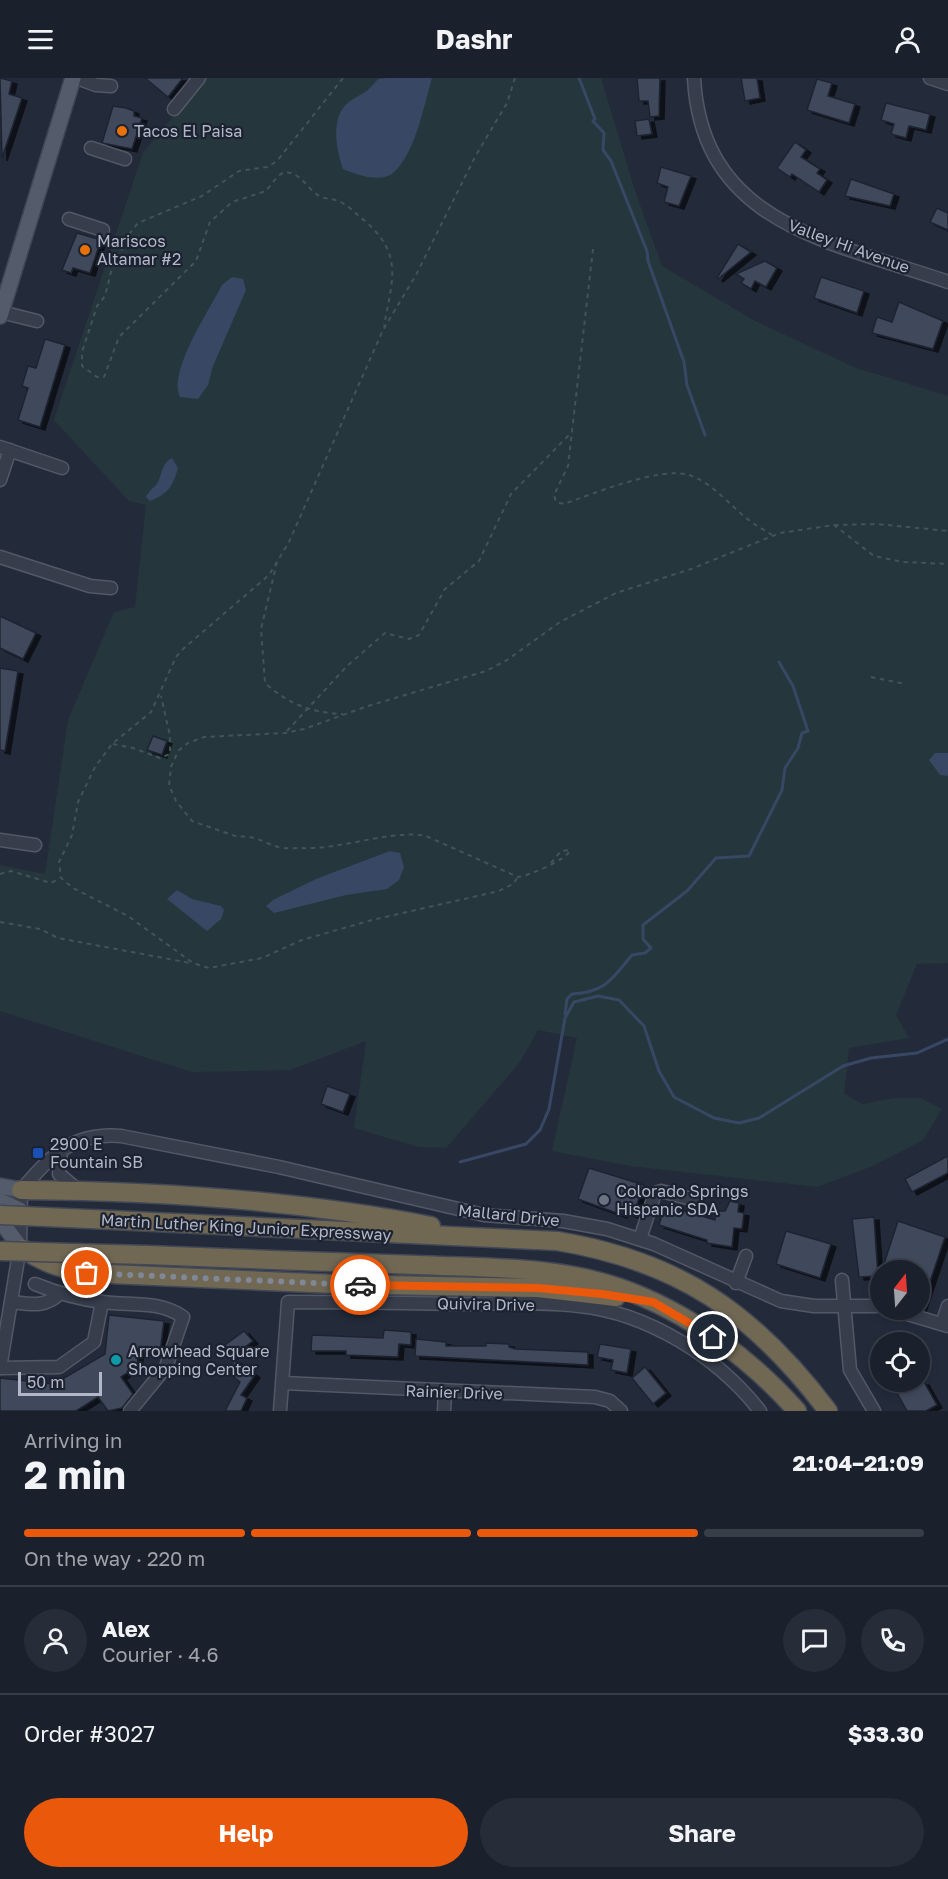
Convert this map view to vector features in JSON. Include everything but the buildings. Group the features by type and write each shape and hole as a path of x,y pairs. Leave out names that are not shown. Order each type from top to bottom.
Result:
{"highway":[{"path":"21,1190 78,1190 272,1203 414,1223 491,1238 557,1241 611,1251 684,1280 713,1296 744,1320 792,1366 828,1411"},
{"name":"Martin Luther King Junior Expressway","path":"0,1215 491,1238"},
{"path":"20,1247 37,1259 62,1269 87,1273 335,1284 538,1288 653,1302 698,1327 727,1347 771,1384 797,1411"},
{"name":"Martin Luther King Junior Expressway","path":"0,1251 528,1271 596,1281 653,1302"}],"main road":[{"path":"1,314 75,78"},
{"path":"0,1186 21,1190"},
{"path":"0,1201 20,1210"},
{"path":"0,1220 20,1247"}],"street":[{"path":"75,78 96,85 111,86"},
{"path":"174,109 199,78"},
{"name":"Valley Hi Avenue","path":"694,78 699,113 715,156 729,178 759,209 818,238 948,282"},
{"path":"930,78 948,84"},
{"path":"91,148 125,159"},
{"path":"69,219 103,230"},
{"path":"1,314 37,321"},
{"path":"0,480 5,448 62,468"},
{"path":"0,557 90,586 111,588"},
{"path":"0,840 35,845"},
{"name":"Mallard Drive","path":"21,1190 43,1165 61,1150 95,1136 121,1136 279,1167 484,1215 563,1221 607,1229 640,1239 781,1301 814,1306 870,1306"},
{"path":"61,1150 59,1174 78,1190"},
{"path":"21,1190 20,1247 1,1368 59,1367 94,1342 102,1302"},
{"path":"640,1239 655,1194 661,1191 695,1200"},
{"path":"736,1283 746,1256"},
{"path":"842,1280 850,1370 874,1411"},
{"path":"35,1284 59,1294 102,1302 168,1307 183,1317 166,1367 130,1411"},
{"path":"11,1302 40,1305 52,1301 59,1294"},
{"name":"Quivira Drive","path":"280,1411 288,1302 579,1305 624,1316 674,1338 728,1377 760,1411"},
{"path":"928,1320 945,1325 948,1306"},
{"name":"Rainier Drive","path":"283,1383 595,1397 610,1401 621,1411"},
{"path":"444,1411 445,1392"}],"path":[{"path":"343,78 277,160 267,167 239,171 202,196 138,223 130,233 111,272 105,296 97,306 82,352 82,366 97,377 104,377 119,337 196,261 210,222 232,202 266,191 284,172 300,176 322,197 336,200 347,206 386,243 391,255 394,274 383,330"},
{"path":"193,963 128,916 72,888 61,878 60,862 72,835 78,802 95,767 112,744 151,712 176,657 269,575 352,404 383,330 416,275 475,157 507,103 515,78"},
{"path":"593,249 568,466 554,495 556,502 564,504 643,478 674,473 690,475 715,490 746,518 772,535"},
{"path":"285,733 347,666 385,633 409,639 419,635 445,590 478,561 511,494 572,431"},
{"path":"551,863 561,851 570,850 569,855 561,861 551,863 527,877 518,877 426,836 411,833 355,844 304,849 279,847 246,836 238,837 192,821 176,801 169,785 171,767 188,743 204,737 285,733 486,671 507,660 560,622 616,593 691,569 772,535 834,525 877,524 948,531"},
{"path":"834,525 874,556 903,562 948,564"},
{"path":"278,560 261,629 261,662 265,683 282,699 306,709 328,714 346,714"},
{"path":"871,677 904,684"},
{"path":"160,696 170,736 170,754"},
{"path":"112,744 133,748 160,758 170,754 176,757"},
{"path":"0,874 11,871 51,883 61,878"},
{"path":"0,922 40,929 58,938 209,968 262,958 302,940 372,920 499,891 513,884 518,877"}],"shaded area":[{"path":"205,78 601,78 635,191 662,266 755,321 856,368 948,396 948,963 917,964 896,1015 909,1038 849,1048 844,1094 863,1104 894,1098 921,1098 942,1109 923,1140 875,1165 817,1187 631,1166 552,1151 577,1038 538,1030 520,1062 446,1148 419,1147 354,1128 366,1041 290,1070 192,1072 0,1011 0,865 45,874 68,720 114,612 135,607 146,505 129,501 54,420 143,153"}],"water":[{"path":"432,78 418,129 401,165 388,176 375,178 362,176 343,169 336,134 339,116 349,102 367,91 378,79"},
{"path":"232,277 243,279 246,290 213,366 208,385 198,399 180,397 178,386 185,357 222,285"},
{"path":"172,458 178,468 172,485 150,501 146,497 158,482 165,463"},
{"path":"935,753 948,753 948,776 940,775 929,760"},
{"path":"390,851 400,853 404,867 399,880 387,889 346,895 274,913 266,906 273,900 316,879"},
{"path":"177,890 192,899 221,906 224,910 221,919 207,931 167,899"}],"waterway":[{"path":"579,78 595,119 593,121 604,133 603,150 611,161 647,251 648,261 684,362 687,385 705,435"},
{"path":"565,1014 567,999 572,994 584,993 601,987 632,955 645,953 651,948 643,939 643,925 687,891 716,858 749,856 782,790 785,768 798,748 802,733 808,731 793,686 779,662"},
{"path":"460,1162 526,1144 540,1130 549,1109 565,1018 574,1002 598,996 619,1000 644,1026 659,1071 674,1097 714,1118 739,1123 759,1118 843,1066 871,1058 917,1053 948,1039"}],"way so far":[{"path":"87,1273 360,1285"}],"place":[{"name":"Tacos El Paisa","path":"122,131"},
{"name":"Mariscos Altamar #2","path":"85,250"},
{"name":"2900 E Fountain SB","path":"38,1153"},
{"name":"Colorado Springs Hispanic SDA","path":"604,1200"},
{"name":"Arrowhead Square Shopping Center","path":"116,1360"}],"route":[{"path":"360,1285 538,1288 602,1294 653,1302 713,1337"}]}
